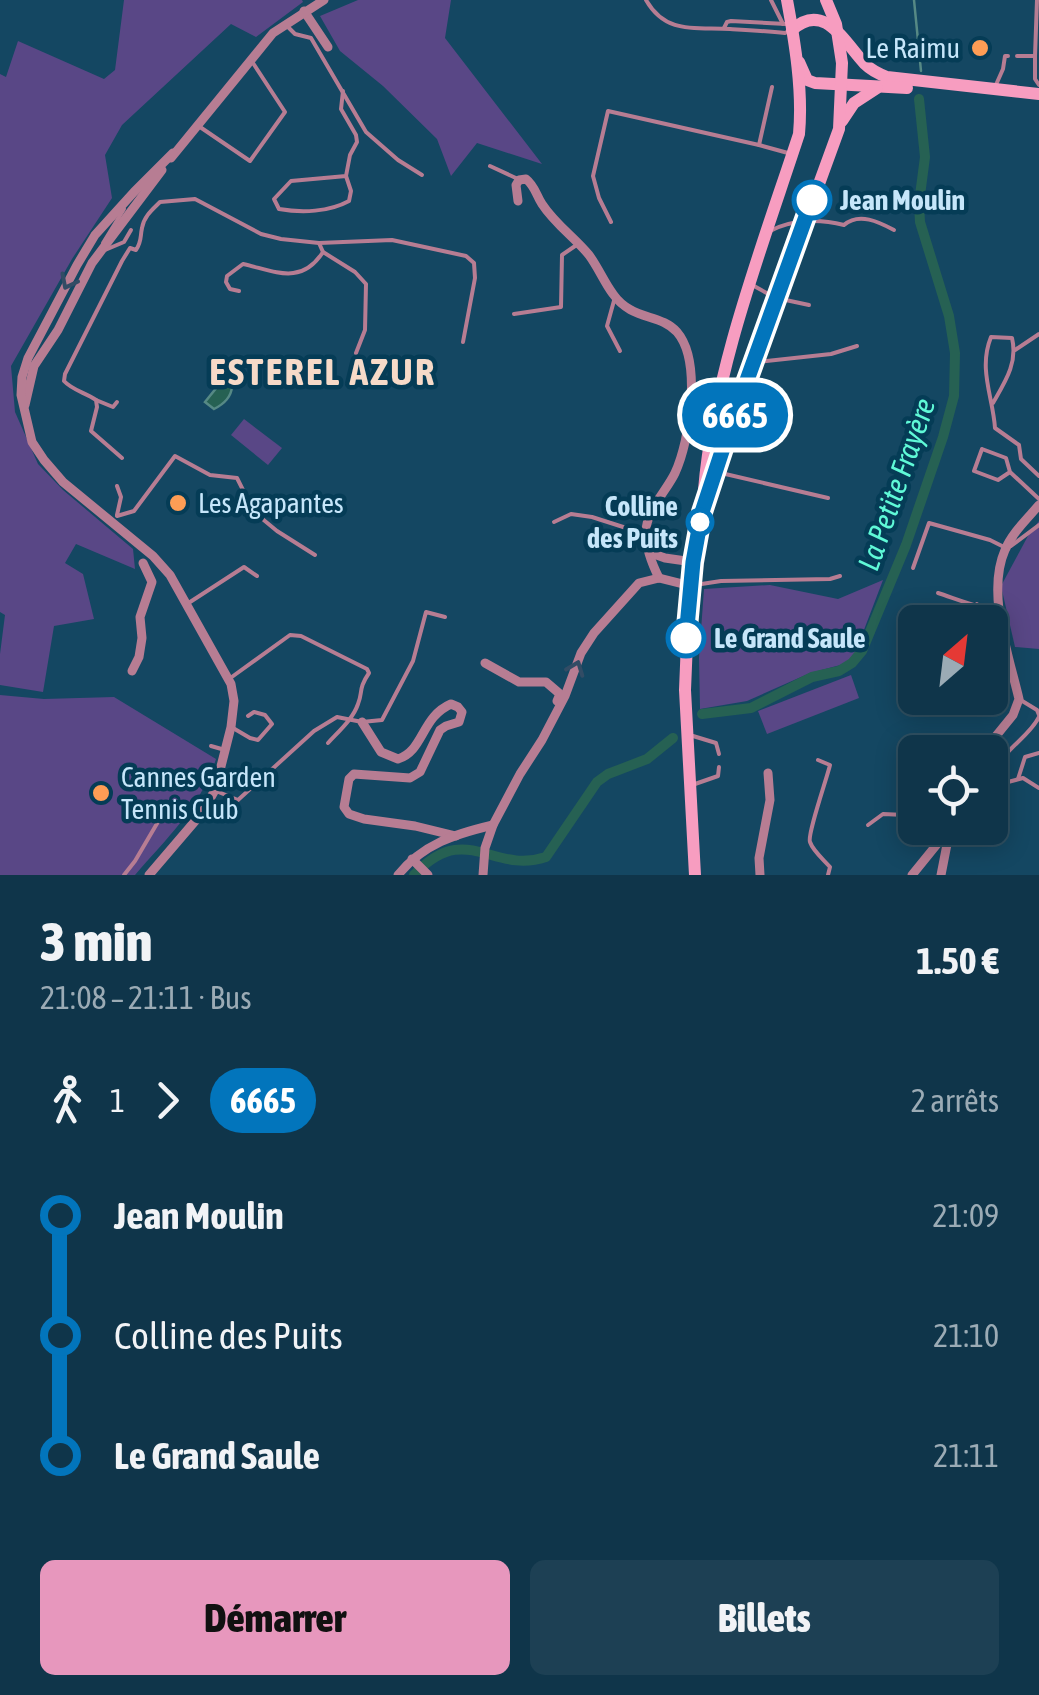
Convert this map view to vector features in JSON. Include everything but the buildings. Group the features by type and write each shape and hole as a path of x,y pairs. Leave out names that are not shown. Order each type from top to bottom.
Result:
{"main road":[{"path":"694,875 686,654 693,562 711,437 751,283 799,134 795,51 787,0"},
{"path":"826,0 836,24 865,64 886,77 1039,98"},
{"path":"789,26 814,11 822,12 836,24 842,85 839,129"},
{"path":"795,51 808,80 815,83 1039,98"},
{"path":"702,512 752,361 845,114 862,96 880,87"}],"street":[{"path":"24,413 34,366 58,330 92,263 196,124 272,33 324,0"},
{"path":"304,11 328,47"},
{"path":"149,875 202,812 215,790 231,727 234,701 229,678 170,574 115,520 63,482 44,460 32,442 20,394 33,348 76,265 126,200 174,153"},
{"path":"518,200 516,185 526,179 542,204 590,256 626,309 663,322 677,332 687,350 690,417 684,448 675,473 649,516 646,534 659,578"},
{"path":"998,605 1000,567 1006,548 1039,502"},
{"path":"651,553 693,562"},
{"path":"132,671 142,638 140,617 152,582 144,563"},
{"path":"483,870 492,825 542,740 594,633 639,582 659,578 691,586"},
{"path":"996,735 1014,714 1019,699 1008,650"},
{"path":"485,664 518,682 546,682 560,694 542,729 542,740"},
{"path":"362,722 381,752 398,758 412,752 428,722 443,707 458,707 462,712 459,722 440,730 420,772 410,778 354,774 349,778 344,807 349,814 364,819 456,836"},
{"path":"760,875 759,858 770,800 768,773"},
{"path":"398,875 422,870 428,847 492,825"},
{"path":"915,873 937,845"},
{"path":"941,875 942,845"}],"lane":[{"path":"646,0 664,22 694,30 785,33 789,26"},
{"path":"771,0 789,26"},
{"path":"1036,0 1035,79 1039,85"},
{"path":"724,28 731,21 789,26"},
{"path":"284,24 295,34 310,38 366,132 422,175"},
{"path":"994,90 1008,56"},
{"path":"1016,56 1035,56"},
{"path":"196,124 250,162 286,112 250,60"},
{"path":"759,144 772,87"},
{"path":"343,90 341,108 357,142 346,176 350,201 316,211 294,212 279,209 274,199 291,181 346,176"},
{"path":"611,222 593,176 608,111 759,144 792,155"},
{"path":"490,166 519,180"},
{"path":"101,251 104,238 124,210 126,200"},
{"path":"124,242 136,250 140,246 140,231 148,214 160,202 195,200 262,234 281,239 319,243 392,240 466,256 474,263 475,278 463,342"},
{"path":"126,217 131,230"},
{"path":"766,234 804,220 844,224 866,218 894,230"},
{"path":"101,251 124,242 131,230"},
{"path":"131,230 140,231"},
{"path":"319,243 323,252 355,272 366,284 364,330 356,353"},
{"path":"514,314 561,308 562,255 578,244"},
{"path":"117,402 110,407 64,381 130,248"},
{"path":"239,291 230,289 226,282 243,264 300,274 323,252"},
{"path":"751,283 776,298 808,305"},
{"path":"615,297 607,326 620,351"},
{"path":"1015,350 1039,334"},
{"path":"993,404 1010,372 1015,350 1012,338 991,338 985,351 986,392 993,404 995,428 1019,445 1021,459 1039,476"},
{"path":"752,361 831,354 857,346"},
{"path":"96,400 91,431 122,458"},
{"path":"1010,472 998,480 974,472 982,448 1006,458 1010,472 1039,502"},
{"path":"115,520 134,510 175,456 210,475 237,478 254,512 277,532 315,555"},
{"path":"716,472 828,498"},
{"path":"115,520 120,496 117,486"},
{"path":"554,522 571,514 646,534"},
{"path":"914,568 929,522 1006,548 1039,525"},
{"path":"144,563 153,556"},
{"path":"186,604 244,568 257,576"},
{"path":"691,586 840,576"},
{"path":"938,594 977,604"},
{"path":"215,790 238,800 314,731 338,718 382,720 413,660 426,612 445,617"},
{"path":"229,678 290,635 301,636 367,669 360,702 328,743"},
{"path":"1019,699 1039,716 1028,735 998,762 995,774 1001,781 1029,780 1039,788"},
{"path":"231,727 258,740 272,724 264,715 254,712 248,716"},
{"path":"688,735 716,744 719,754"},
{"path":"211,746 225,750"},
{"path":"1018,778 1025,758 1039,753"},
{"path":"818,760 830,765 808,833 809,841 830,868 828,875"},
{"path":"691,786 718,776 720,767"},
{"path":"868,825 883,814 898,815"},
{"path":"124,875 162,815"}],"shaded area":[{"path":"124,0 303,2 256,37 231,24 122,125 105,155 112,198 11,366 15,412 38,464 133,549 135,569 76,544 65,563 83,574 94,619 54,626 43,692 0,685 5,615 0,612 0,74 6,77 18,41 104,79 115,70"},
{"path":"358,0 451,0 445,38 542,164 477,143 451,176 437,139 340,51 320,16"},
{"path":"222,381 232,387 231,391 214,409 205,402"},
{"path":"244,419 282,448 268,465 231,435"},
{"path":"1039,521 1039,649 1015,647 1001,586"},
{"path":"883,580 848,663 810,673 747,701 700,709 704,589 770,585 838,599"},
{"path":"851,675 859,698 767,734 758,711"},
{"name":"Cannes Garden Tennis Club","path":"0,695 44,699 114,697 216,759 192,807 135,875 0,875"}],"waterway":[{"name":"La Petite Frayère","path":"914,0 921,71"},
{"name":"La Petite Frayère","path":"702,714 751,708 812,677 839,671 852,663 862,651 906,545 954,396 955,353 949,316 920,222 925,157 919,99"},
{"name":"La Petite Frayère","path":"414,875 432,859 449,851 464,849 510,860 546,857 597,782 647,759 673,738"}],"bus line":[{"name":"6665","path":"686,638 702,512 812,200"}],"place":[{"name":"Le Raimu","path":"980,48"},
{"name":"Jean Moulin","path":"812,200"},
{"name":"Les Agapantes","path":"178,503"},
{"name":"Colline des Puits","path":"700,522"},
{"name":"Le Grand Saule","path":"686,638"},
{"name":"Cannes Garden Tennis Club","path":"101,793"}],"district":[{"name":"ESTEREL AZUR","path":"323,371"}]}
